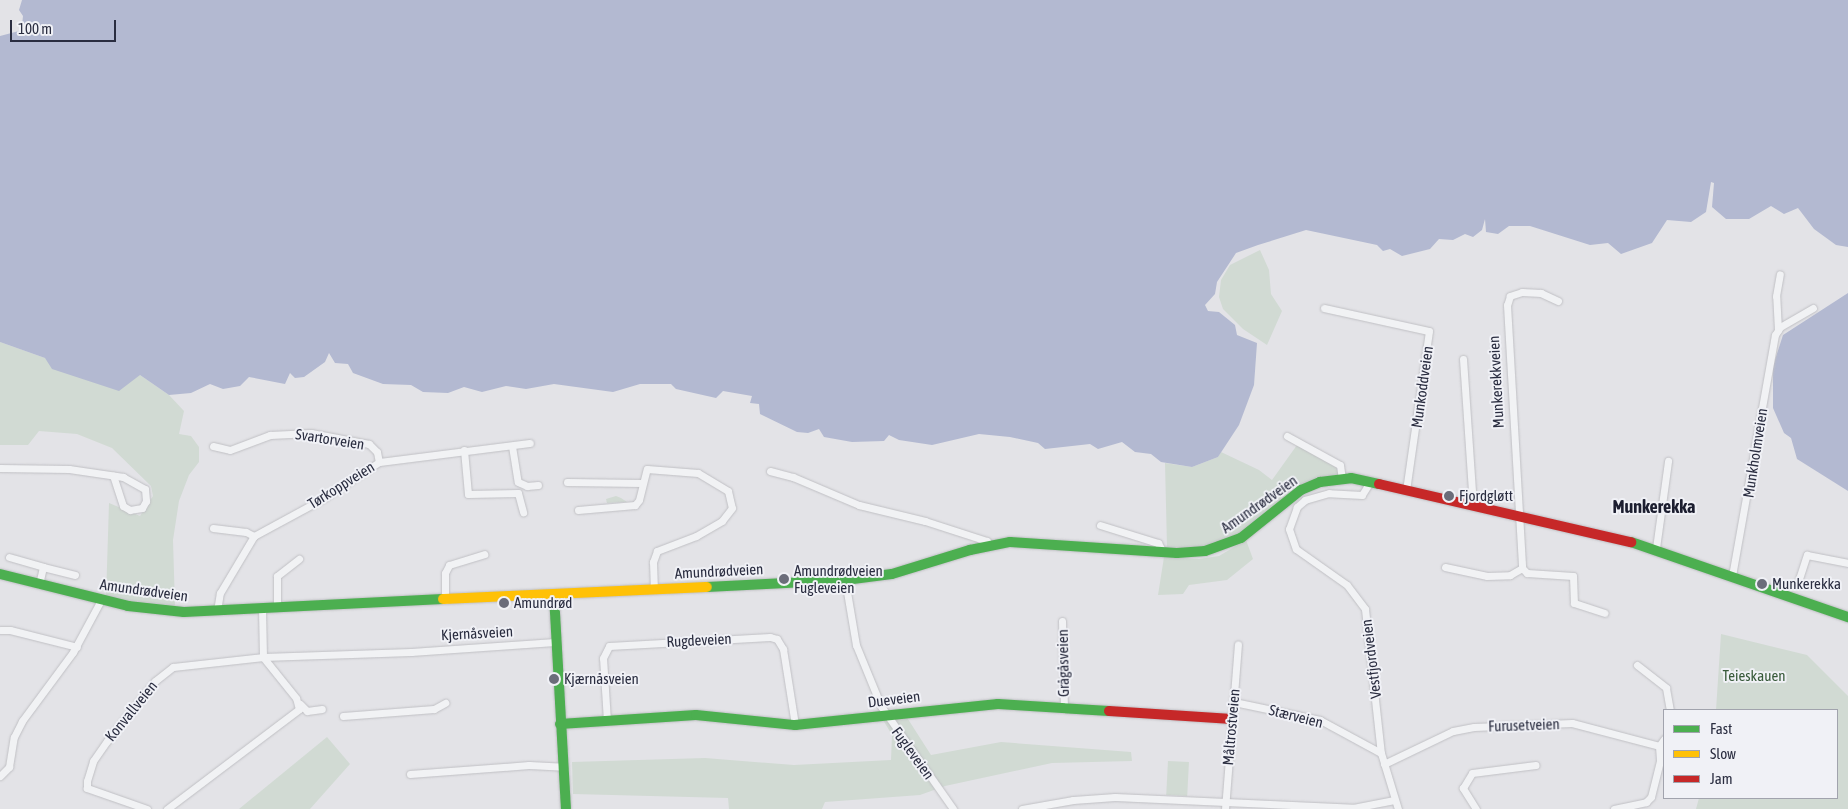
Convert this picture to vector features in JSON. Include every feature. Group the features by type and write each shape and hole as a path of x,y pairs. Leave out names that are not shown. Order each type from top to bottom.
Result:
{"main road":[{"name":"Amundrødveien","path":"0,574 101,600 157,610 217,611 845,580 892,574 990,545 1034,542 1163,552 1205,551 1229,544 1248,533 1301,490 1320,482 1342,478 1370,482"},
{"path":"1370,482 1656,548 1848,617"},
{"path":"554,595 566,809"},
{"name":"Dueveien","path":"560,724 701,715 795,725 986,704 1064,706 1232,719"}],"street":[{"name":"Munkholmveien","path":"1732,576 1770,359 1778,331 1776,296 1780,274"},
{"name":"Munkerekkveien","path":"1522,568 1520,516 1510,395 1507,302 1513,295 1522,292 1541,293 1558,301"},
{"name":"Munkoddveien","path":"1324,308 1430,331 1406,490"},
{"path":"1778,331 1813,308"},
{"name":"Munkerekkveien","path":"1463,359 1473,505"},
{"name":"Svartorveien","path":"213,446 230,450 270,435 311,433 369,444 377,452 379,462"},
{"path":"1287,436 1340,465 1342,478"},
{"name":"Tørkoppveien","path":"254,536 324,498 379,462 530,443"},
{"path":"512,446 518,482 527,486 538,485"},
{"path":"464,450 468,494 518,493 523,512"},
{"path":"1656,548 1668,461"},
{"path":"0,468 69,469 113,476 132,480 145,489 146,501 142,508 130,510 123,506 113,476"},
{"path":"578,510 635,505 640,500 642,482 647,469 698,473 728,491 732,498 732,508 722,521 696,536 656,551 653,562 654,590"},
{"name":"Amundrødveien","path":"770,471 793,477 860,505 925,521 987,541 990,545"},
{"path":"567,482 642,482"},
{"name":"Vestfjordveien","path":"1370,482 1362,495 1329,493 1305,500 1297,507 1289,529 1296,549 1347,584 1364,609 1381,753 1398,809"},
{"path":"1100,525 1158,543 1163,552"},
{"path":"213,528 246,532 254,536 220,593 217,611"},
{"path":"444,600 445,573 449,565 484,554"},
{"path":"1797,585 1807,555 1848,563"},
{"path":"9,557 75,575"},
{"path":"277,608 276,576 299,559"},
{"path":"39,585 43,567"},
{"path":"1445,567 1487,576 1510,575 1522,568 1527,573 1573,576 1574,603 1604,613"},
{"name":"Fugleveien","path":"845,580 856,645 886,715 952,809"},
{"path":"0,776 9,767 14,738 22,721 76,648 101,600"},
{"path":"262,609 263,657 307,711 322,709"},
{"name":"Grågåsveien","path":"1062,621 1064,706"},
{"path":"0,630 76,648"},
{"name":"Rugdeveien","path":"607,721 603,658 609,646 770,637 777,639 783,649 795,725"},
{"name":"Kjernåsveien","path":"400,653 556,642"},
{"name":"Måltrostveien","path":"1225,806 1238,645"},
{"name":"Konvallveien","path":"147,809 87,788 94,761 107,741 155,681 169,668 263,657 400,653"},
{"path":"1637,665 1666,688 1670,709"},
{"name":"Stærveien","path":"1234,702 1320,720 1381,753"},
{"path":"343,716 434,708 445,703"},
{"path":"167,809 292,716 300,704"},
{"name":"Furusetveien","path":"1384,764 1453,731 1474,726 1572,723 1660,746"},
{"path":"1614,809 1646,802 1651,798 1659,768 1660,746 1663,742"},
{"path":"410,774 529,765 563,767"},
{"path":"1476,809 1463,788 1472,773 1536,765"},
{"path":"1022,809 1069,800 1115,797 1225,806 1353,808 1394,800"}],"green space":[{"path":"1260,250 1269,270 1271,294 1282,311 1267,345 1243,329 1223,309 1219,297 1221,280 1230,265"},
{"path":"0,342 45,358 140,375 169,395 184,411 179,434 191,436 199,447 199,462 189,475 179,501 173,540 175,606 106,598 109,503 140,516 153,496 151,486 112,448 77,434 39,431 28,445 0,445"},
{"path":"1297,445 1337,468 1339,476 1322,477 1296,487 1259,521 1238,534 1195,549 1167,547 1165,463 1192,467 1218,457 1221,452 1259,470 1272,480"},
{"path":"616,496 627,502 607,503 606,499"},
{"path":"1246,540 1253,559 1227,580 1189,585 1183,594 1158,595 1164,557 1199,559 1219,556"},
{"name":"Teieskauen","path":"1721,634 1807,655 1848,696 1848,809 1696,809 1699,799 1838,799 1838,709 1716,709"},
{"path":"906,716 931,755 1001,742 1131,752 1132,761 1052,763 945,786 920,795 825,802 822,809 729,809 728,798 573,794 572,762 705,758 794,765 891,760 892,735 883,720"},
{"path":"327,737 350,764 310,809 239,809"},
{"path":"1168,761 1189,762 1187,796 1166,795"}],"water":[{"path":"22,0 1848,0 1848,247 1836,245 1814,229 1798,208 1784,214 1771,206 1749,219 1726,219 1712,207 1714,183 1711,182 1706,212 1691,222 1667,220 1652,243 1621,254 1608,243 1590,245 1530,226 1509,226 1498,234 1486,232 1485,219 1482,230 1473,237 1465,234 1453,240 1439,239 1430,249 1402,256 1390,249 1383,251 1377,245 1306,230 1258,245 1236,253 1217,282 1215,294 1205,305 1208,311 1219,312 1235,325 1237,335 1257,343 1254,385 1239,425 1218,457 1192,467 1161,462 1151,454 1135,452 1122,442 1098,449 1090,444 1045,449 1038,443 1010,437 979,434 932,445 899,440 889,435 884,441 852,442 824,437 819,429 808,433 797,432 760,414 759,404 750,403 752,396 723,391 716,398 676,389 671,384 640,384 613,392 554,384 526,389 506,386 482,392 464,387 448,393 423,392 411,385 383,384 353,373 348,364 335,363 329,353 325,362 304,377 295,378 290,373 285,384 249,377 240,386 223,389 210,384 191,393 169,395 140,375 119,391 52,369 45,358 0,342 0,36 19,31 23,16 19,10"},
{"path":"1848,293 1848,491 1797,459 1791,438 1784,433 1773,408 1773,366 1783,335"}],"traffic: fast":[{"path":"707,587 845,580 892,574 970,550 1010,542 1177,553 1205,551 1241,538 1301,490 1320,482 1351,478 1379,484"},
{"path":"1631,542 1848,617"},
{"path":"0,574 128,606 184,612 443,599"},
{"path":"554,595 566,809"},
{"path":"560,724 696,715 795,725 998,704 1109,711"}],"traffic: slow":[{"path":"443,599 707,587"}],"traffic: jam":[{"path":"1379,484 1631,542"},
{"path":"1109,711 1232,719"}],"place":[{"name":"Fjordgløtt","path":"1449,496"},
{"name":"Amundrødveien Fugleveien","path":"784,579"},
{"name":"Munkerekka","path":"1762,584"},
{"name":"Amundrød","path":"504,603"},
{"name":"Kjærnåsveien","path":"554,679"}],"district":[{"name":"Munkerekka","path":"1654,507"}]}
